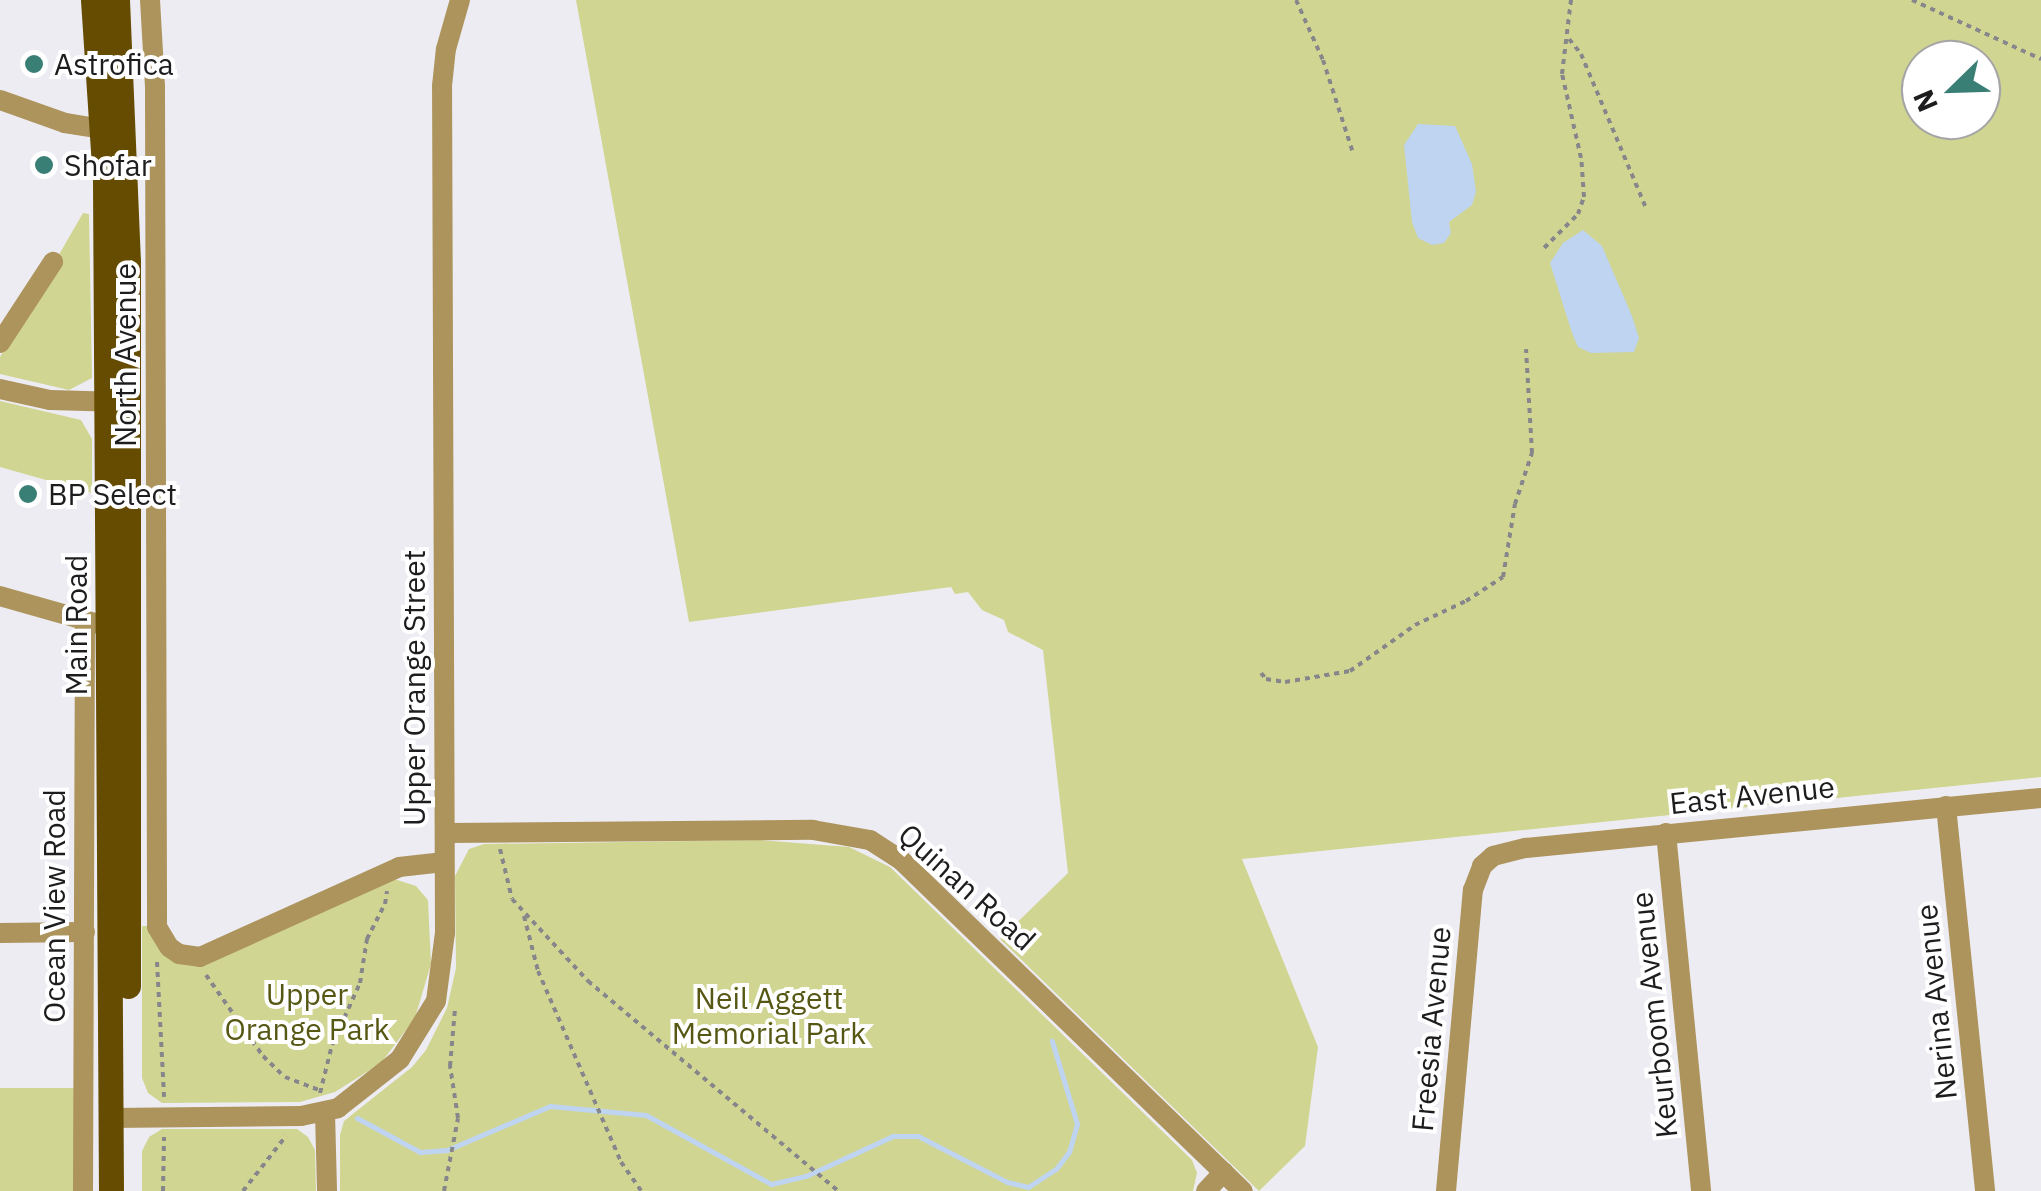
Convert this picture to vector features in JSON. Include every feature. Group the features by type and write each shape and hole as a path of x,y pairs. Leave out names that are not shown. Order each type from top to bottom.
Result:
{"main road":[{"name":"Main Road","path":"94,0 118,402"},
{"name":"Main Road","path":"117,0 118,402 108,625 119,1118 128,1191"},
{"name":"Main Road","path":"111,1191 119,1118"}],"street":[{"name":"North Avenue","path":"150,0 156,87 156,913 165,943"},
{"name":"Upper Orange Street","path":"119,1118 325,1113 362,1094 411,1047 430,1014 442,979 442,86 446,49 460,0"},
{"path":"0,100 65,123 102,128"},
{"path":"0,343 53,262"},
{"path":"0,389 50,400 118,402"},
{"path":"0,596 108,625"},
{"name":"Ocean View Road","path":"84,1191 85,932 108,625"},
{"name":"East Avenue","path":"1478,874 1487,860 1507,851 2041,798"},
{"name":"Nerina Avenue","path":"1946,806 1985,1191"},
{"name":"Quinan Road","path":"445,834 813,830 870,840 902,860 1243,1191"},
{"name":"Keurboom Avenue","path":"1666,833 1701,1191"},
{"path":"165,943 189,957 224,948 389,871 418,862 444,862"},
{"name":"Freesia Avenue","path":"1446,1191 1478,874"},
{"path":"0,933 85,932"},
{"path":"325,1113 327,1191"},
{"path":"1206,1191 1224,1172"}],"path":[{"path":"1296,0 1323,60 1352,150"},
{"path":"1544,248 1578,214 1584,197 1581,158 1564,94 1571,0"},
{"path":"1912,0 2041,59"},
{"path":"1569,39 1581,54 1647,210"},
{"path":"1261,673 1266,679 1285,682 1350,671 1415,625 1466,601 1502,577 1515,504 1532,453 1526,349"},
{"path":"493,833 512,900 588,981 838,1191"},
{"path":"325,1113 320,1090 332,1045 360,983 367,940 385,904 389,871"},
{"path":"523,912 538,971 621,1162 641,1191"},
{"path":"164,1191 165,1116 157,954 165,943"},
{"path":"189,957 263,1056 284,1077 320,1090"},
{"path":"442,979 456,984 450,1066 458,1118 444,1191"},
{"path":"243,1191 289,1132 288,1116"}],"green space":[{"path":"576,0 2041,0 2041,777 1242,859 1318,1047 1305,1146 1259,1191 1000,939 1068,873 1043,650 1008,632 1004,620 982,610 968,592 955,594 951,587 689,622"},
{"path":"83,213 89,214 92,378 69,390 0,374 0,357"},
{"path":"0,401 81,420 92,439 92,493 0,467"},
{"name":"Neil Aggett Memorial Park","path":"760,840 849,847 890,867 1192,1160 1197,1173 1193,1191 340,1191 340,1135 344,1121 412,1067 426,1050 447,1008 456,968 455,876 469,849 484,844"},
{"name":"Upper Orange Park","path":"394,879 416,886 428,900 431,964 415,1018 381,1063 335,1092 300,1102 162,1103 148,1093 142,1078 142,926 148,926 161,953 178,963 197,966"},
{"path":"0,1088 74,1088 74,1191 0,1191"},
{"name":"Upper Orange Park","path":"162,1129 297,1129 308,1137 315,1150 316,1191 142,1191 142,1151 149,1137"}],"water":[{"path":"1418,124 1455,126 1472,164 1476,192 1472,205 1449,222 1451,233 1444,243 1432,245 1418,238 1412,222 1404,145"},
{"path":"1583,230 1602,246 1632,316 1639,338 1634,352 1591,353 1578,347 1572,333 1550,263 1563,243"}],"waterway":[{"path":"357,1118 420,1152 447,1150 550,1106 646,1115 771,1184 806,1176 893,1136 918,1136 1007,1182 1028,1187 1056,1169 1069,1152 1077,1124 1052,1041"}],"place":[{"name":"Astrofica","path":"34,64"},
{"name":"Shofar","path":"44,165"},
{"name":"BP Select","path":"28,494"}]}
